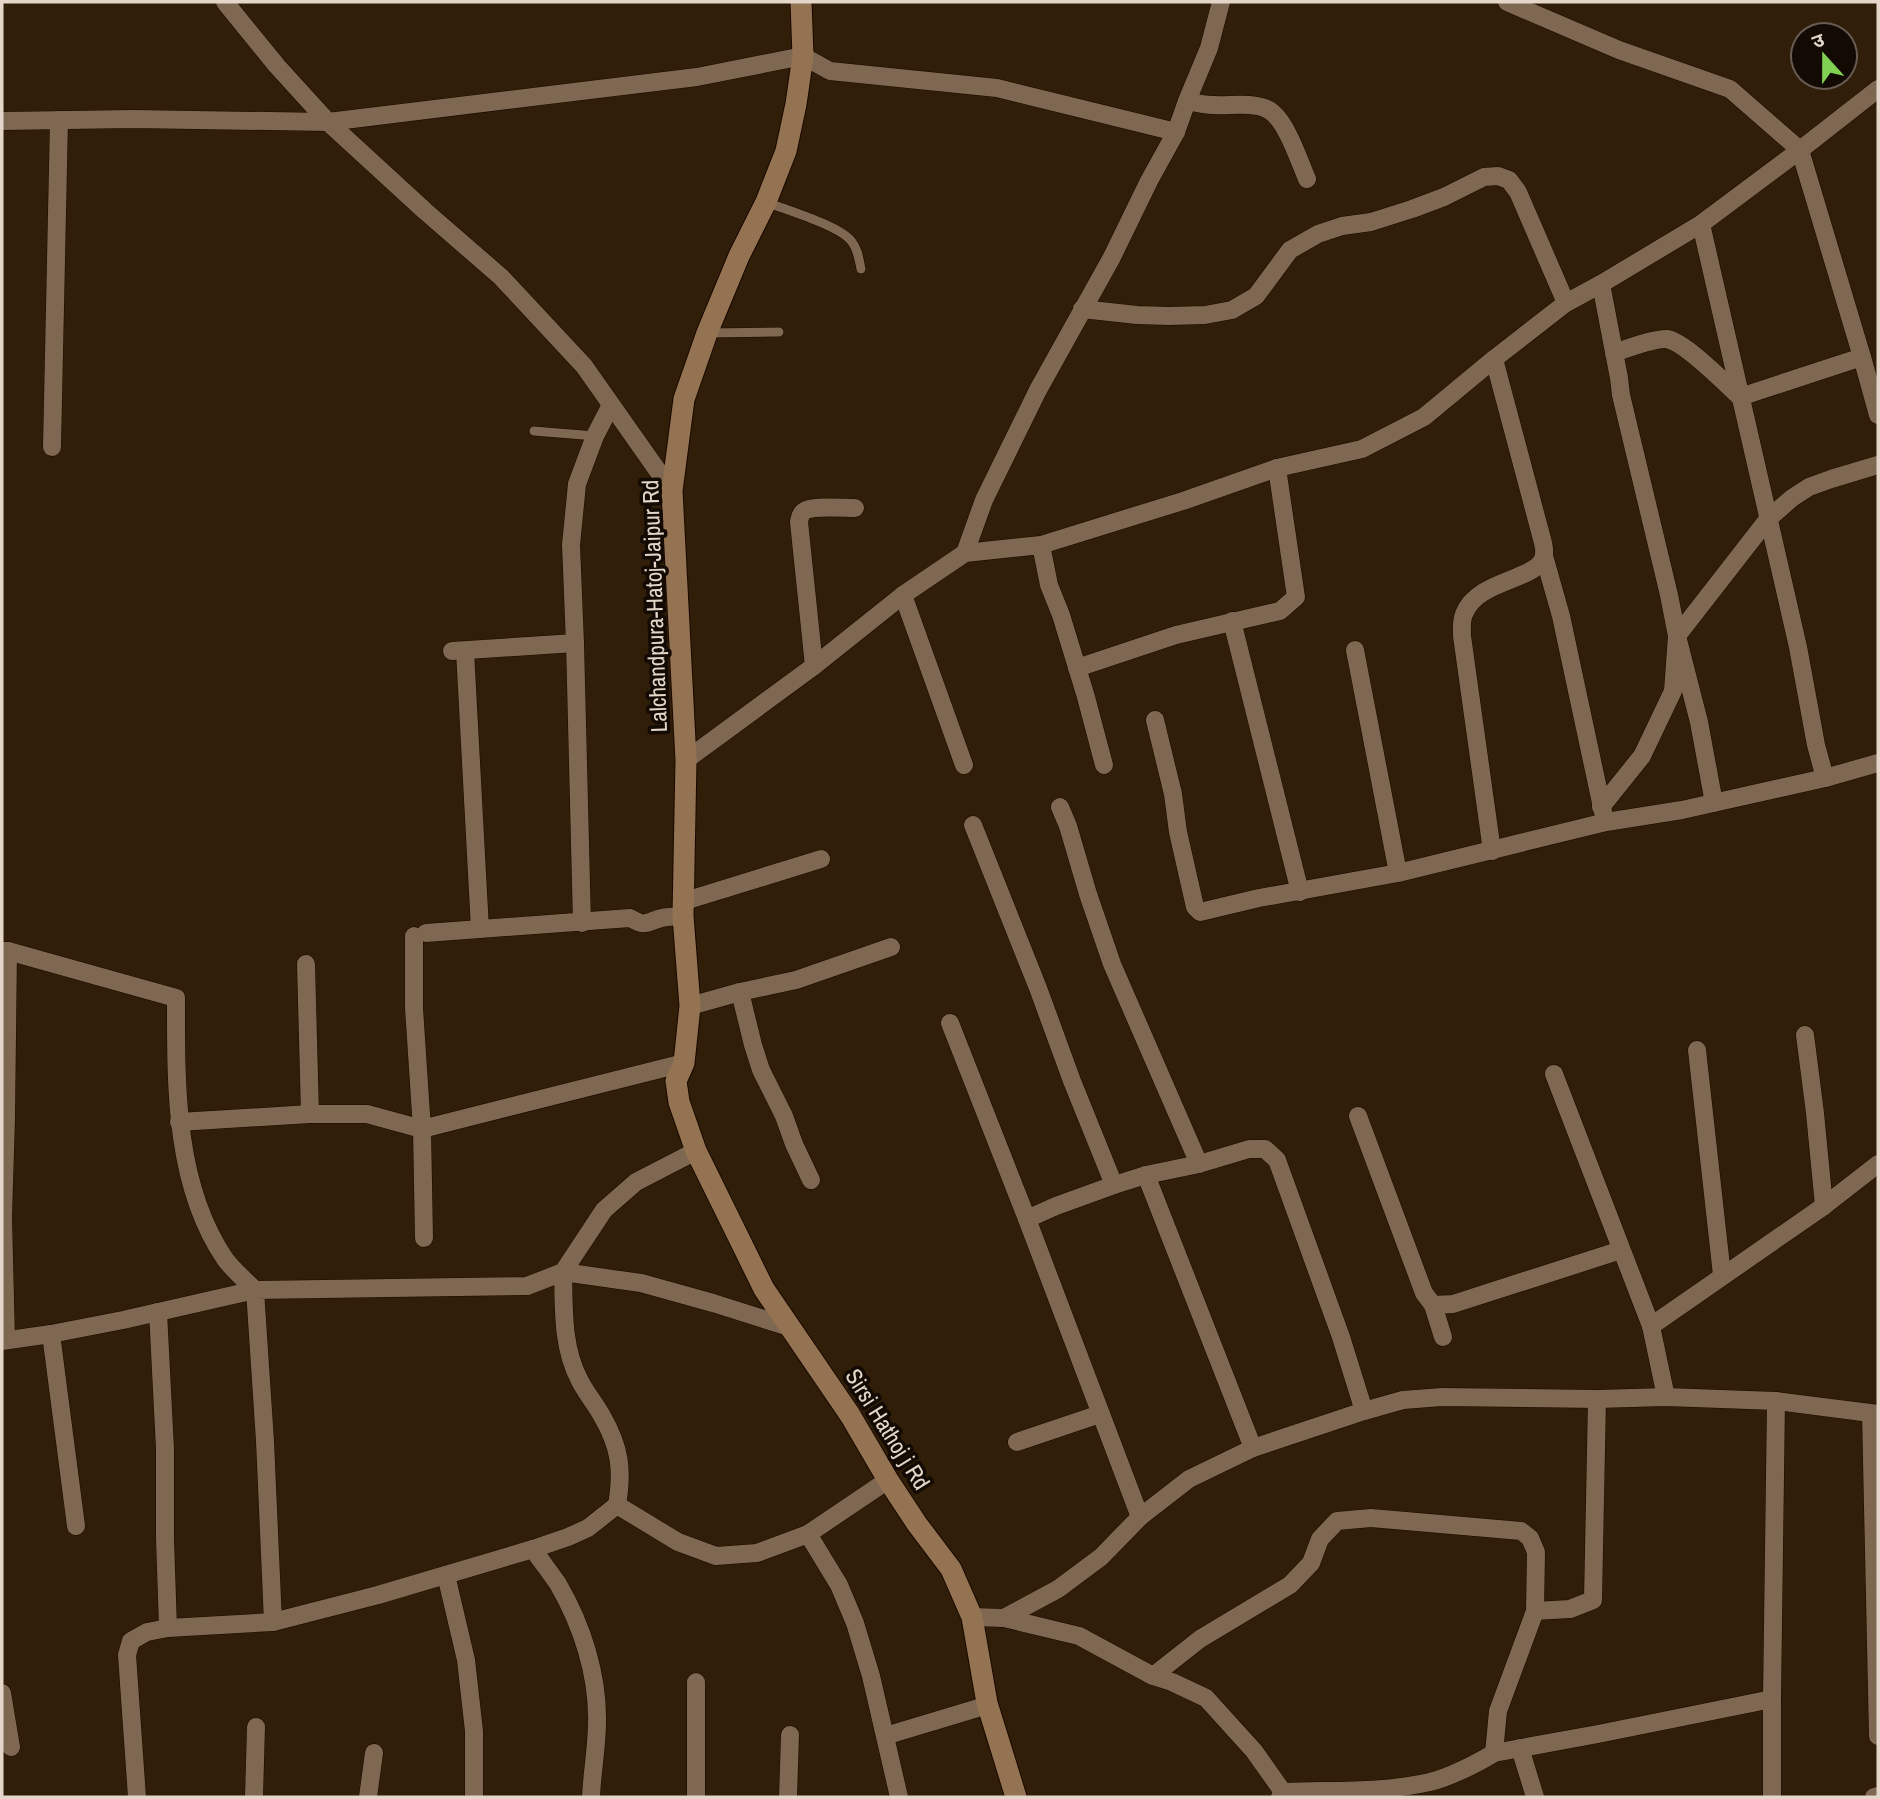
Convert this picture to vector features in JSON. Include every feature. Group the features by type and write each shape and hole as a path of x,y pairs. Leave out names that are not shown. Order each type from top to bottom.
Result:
{"street":[{"path":"225,2 277,66 328,122 501,277 584,366 671,491"},
{"name":"Lalchandpura-Hatoj-Jaipur Rd","path":"679,1102 676,1080 684,1063 690,1006 684,908 686,760 671,491 684,399 706,333 766,202 786,151 803,56 801,2"},
{"path":"965,554 985,500 1038,390 1112,257 1176,132 1209,48 1222,2"},
{"path":"1507,2 1619,50 1730,89 1800,150 1868,363 1878,415"},
{"path":"2,121 246,119 328,122 697,77 803,56 830,71 997,88 1176,132"},
{"path":"686,760 814,666 903,595 965,554 1041,545 1277,468 1362,449 1424,417 1566,303 1701,224 1878,89"},
{"path":"1186,101 1252,106 1268,110 1277,117 1289,137 1307,179"},
{"path":"52,447 59,120"},
{"path":"1082,309 1147,315 1205,315 1232,310 1256,296 1290,250 1318,234 1412,209 1484,177 1498,176 1509,180 1518,191 1566,303"},
{"path":"1701,224 1798,647 1816,745 1825,778"},
{"path":"1601,284 1621,395 1699,722 1714,803"},
{"path":"1614,354 1631,346 1667,340 1684,348 1740,397"},
{"path":"1494,359 1542,539 1604,814"},
{"path":"1740,397 1868,363"},
{"path":"582,923 571,545 577,484 611,405"},
{"path":"1604,814 1642,756 1673,691 1677,636 1768,519 1809,487 1878,465"},
{"path":"1077,668 1176,635 1280,611 1296,597 1277,468"},
{"path":"814,666 800,515 813,508 855,508"},
{"path":"1041,545 1049,585 1061,615 1104,765"},
{"path":"1492,851 1462,636 1462,617 1471,601 1488,588 1536,568 1544,556"},
{"path":"903,595 964,765"},
{"path":"1232,621 1300,892"},
{"path":"480,929 458,651 575,643"},
{"path":"1355,650 1398,873"},
{"path":"1155,720 1173,794 1178,832 1195,907 1200,912 1259,898 1398,873 1492,851 1604,814 1682,810 1878,764"},
{"path":"1060,807 1112,964 1199,1164"},
{"path":"973,825 1114,1185"},
{"path":"424,1238 422,1129 414,1008 420,934 630,918 639,924 650,923 684,908 821,859"},
{"path":"690,1006 796,980 891,947"},
{"path":"273,1622 255,1290 227,1261 206,1227 193,1189 180,1122 176,1083 176,998 5,951 6,1119 2,1217 4,1340 51,1334 255,1290 527,1286 563,1272 641,1283 789,1327"},
{"path":"306,964 310,1114"},
{"path":"740,992 761,1070 811,1180"},
{"path":"950,1023 1140,1517"},
{"path":"1805,1035 1824,1206"},
{"path":"1697,1050 1722,1275"},
{"path":"180,1122 310,1114 367,1114 422,1129 684,1063"},
{"path":"1554,1074 1651,1326 1666,1398"},
{"name":"Sirsi Hathoj j Rd","path":"679,1102 696,1151 764,1289 850,1415 917,1524 951,1569 972,1617 988,1705 1016,1797"},
{"path":"1358,1116 1424,1293 1433,1305 1443,1337"},
{"path":"1027,1219 1056,1206 1146,1175 1199,1164 1249,1149 1265,1149 1277,1160 1341,1337 1364,1411"},
{"path":"137,1797 127,1655 131,1641 147,1632 168,1628 273,1622 378,1595 568,1537 588,1528 617,1505 622,1481 618,1449 603,1417 579,1379 566,1340 563,1272 604,1210 636,1182 696,1151"},
{"path":"1651,1326 1824,1206 1878,1164"},
{"path":"1146,1175 1253,1448"},
{"path":"1433,1305 1453,1304 1621,1250"},
{"path":"158,1312 165,1449 168,1628"},
{"path":"51,1334 76,1526"},
{"path":"1004,1618 1058,1589 1101,1557 1140,1517 1189,1479 1253,1448 1403,1400 1442,1397 1776,1401 1875,1414 1878,1737"},
{"path":"1535,1611 1570,1609 1593,1600 1597,1399"},
{"path":"1772,1797 1776,1401"},
{"path":"1017,1442 1100,1414"},
{"path":"617,1505 677,1542 716,1556 757,1553 808,1534 888,1480"},
{"path":"1153,1676 1200,1639 1290,1585 1311,1563 1320,1539 1337,1521 1371,1518 1521,1531 1530,1538 1536,1552 1535,1611 1498,1711 1494,1753"},
{"path":"808,1534 839,1585 855,1623 871,1676 900,1797"},
{"path":"533,1549 557,1584 574,1616 588,1654 595,1687 597,1722 592,1797"},
{"path":"446,1575 466,1660 474,1731 474,1797"},
{"path":"972,1617 1004,1618 1079,1636 1153,1676 1206,1698 1254,1751 1282,1794 1429,1790 1494,1753 1772,1699"},
{"path":"696,1682 696,1797"},
{"path":"2,1693 11,1747"},
{"path":"884,1736 988,1705"},
{"path":"254,1797 256,1727"},
{"path":"788,1797 790,1735"},
{"path":"1520,1748 1535,1797"},
{"path":"368,1797 374,1753"}],"lane":[{"path":"766,202 838,231 851,240 858,253 861,268"},
{"path":"706,333 779,332"},
{"path":"534,431 596,436"}]}
